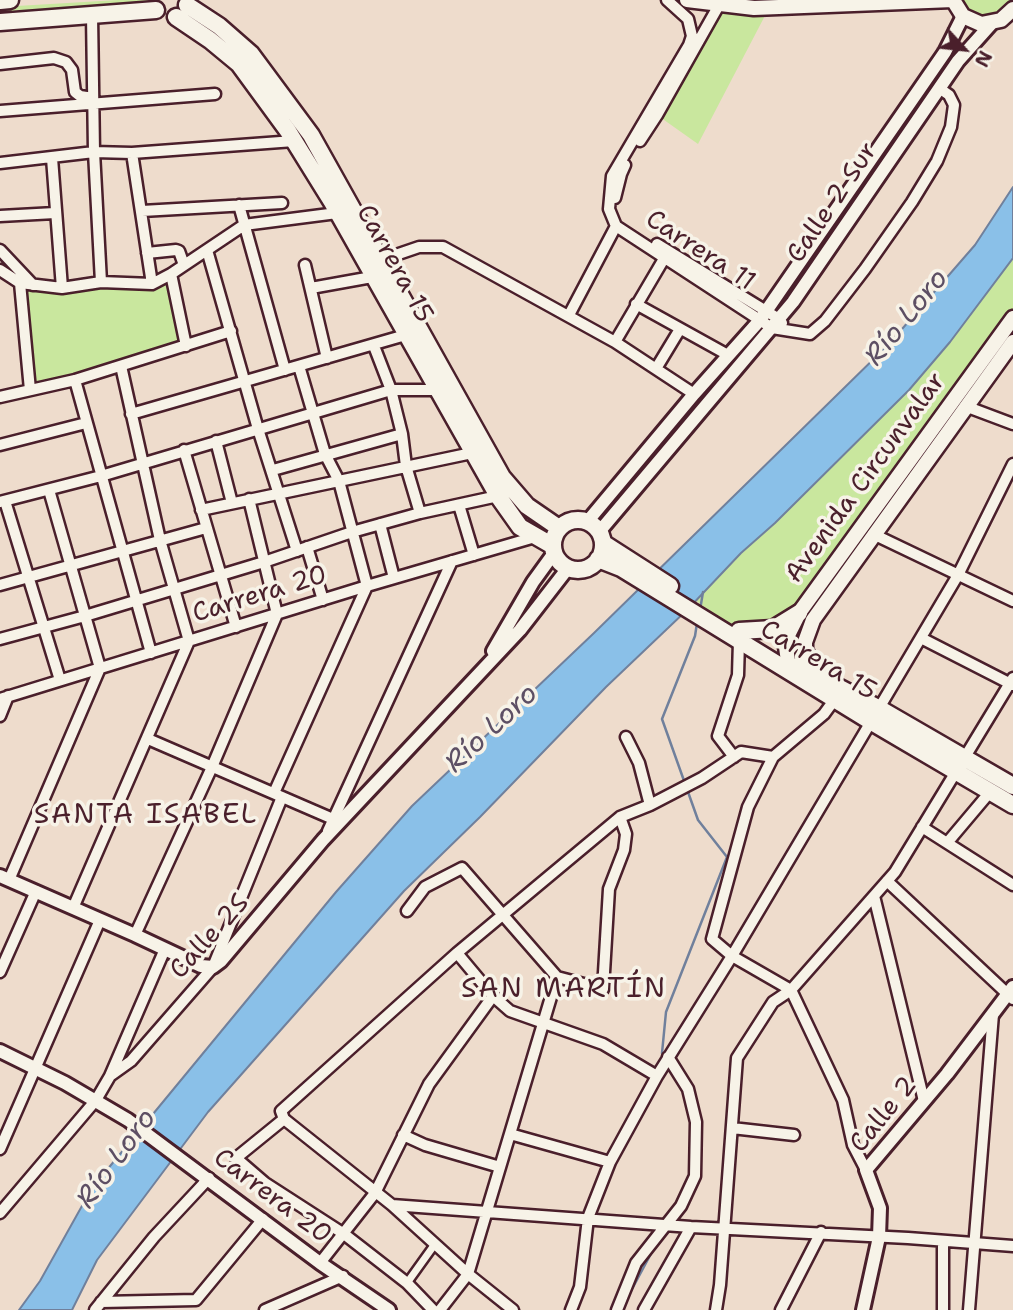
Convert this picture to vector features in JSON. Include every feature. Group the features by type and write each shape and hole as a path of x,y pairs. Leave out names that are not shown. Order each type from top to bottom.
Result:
{"main road":[{"path":"0,1 10,0"},
{"path":"687,0 754,8 953,0 963,16 981,24 1002,20 1012,11"},
{"path":"0,22 92,15 155,5 165,17 184,7"},
{"name":"Carrera 15","path":"184,7 210,40 239,64 294,141 372,277 413,332 502,477 527,506 559,528"},
{"name":"Carrera 15","path":"184,7 219,26 251,54 311,135 381,260 437,390 472,453 520,527 554,550"},
{"name":"Avenida Circunvalar","path":"792,668 786,647 789,632 799,613 1013,318"},
{"name":"Avenida Circunvalar","path":"821,677 805,650 807,632 813,620 1013,342"},
{"path":"571,521 597,539 585,569 568,568 557,559 554,538 559,528 571,521"},
{"name":"Carrera 15","path":"597,539 625,564 792,668 835,699 965,757 1013,786"},
{"path":"735,633 773,629 799,613"},
{"name":"Carrera 15","path":"792,668 821,677 956,772 1013,805"}],"street":[{"path":"612,210 612,176 689,45 691,36 688,19 667,0"},
{"path":"612,210 621,174 719,5"},
{"path":"92,15 94,152 101,282"},
{"name":"Calle 2 Sur","path":"597,539 694,394 763,315 945,52 963,16"},
{"name":"Calle 2 Sur","path":"597,539 793,302 957,61 992,23"},
{"path":"0,64 54,58 66,62 72,70 75,92 93,102"},
{"path":"775,323 787,331 810,334 825,321 912,202 937,161 951,127 954,105 949,95 939,88"},
{"path":"0,111 215,94"},
{"path":"0,163 94,152 132,153 294,141"},
{"path":"132,153 152,284"},
{"path":"52,158 62,288"},
{"path":"142,211 282,203"},
{"path":"239,205 285,370"},
{"name":"Carrera 11","path":"612,210 616,226 763,315"},
{"name":"Carrera 11","path":"612,210 620,222 775,323"},
{"path":"0,216 55,213"},
{"path":"0,270 20,284 62,288 101,282 152,284 244,225 337,213"},
{"path":"569,315 616,226"},
{"path":"381,260 419,247 443,247 569,315 657,367 694,394"},
{"path":"0,250 33,285"},
{"path":"147,253 176,250 179,251 184,265"},
{"path":"207,250 278,494 323,600"},
{"path":"615,342 665,257"},
{"path":"305,265 327,358"},
{"path":"171,274 186,346"},
{"path":"311,288 372,277"},
{"path":"20,284 30,390"},
{"path":"636,304 728,355"},
{"path":"657,367 680,328"},
{"path":"0,397 75,380 231,331"},
{"path":"131,414 374,346 413,332"},
{"path":"374,346 391,390 402,434 406,466 420,513"},
{"path":"73,908 189,641 160,540 121,366"},
{"path":"49,490 100,668 4,878 201,966 213,967 278,795 367,586 339,481 325,454 299,366"},
{"path":"75,380 151,653"},
{"path":"60,680 3,502 101,477 391,390 437,390"},
{"path":"965,406 1013,424"},
{"path":"0,445 86,423"},
{"path":"273,470 402,434"},
{"path":"216,441 232,503"},
{"path":"184,450 236,626"},
{"path":"201,510 472,453"},
{"path":"571,1310 580,1287 587,1218 610,1162 657,1076 732,956 958,575 1013,464"},
{"path":"0,639 264,562 352,532 420,513 498,496"},
{"path":"135,935 212,767 277,614 249,499"},
{"path":"459,505 474,555"},
{"path":"380,524 394,578"},
{"path":"0,585 206,528"},
{"path":"873,534 1013,601"},
{"name":"Carrera 20","path":"4,698 535,537"},
{"path":"485,667 554,550"},
{"path":"337,821 452,561"},
{"path":"337,821 520,630 568,568"},
{"path":"734,757 718,736 738,675 735,633"},
{"path":"716,1310 737,1058 773,1002 791,990 887,881 1012,682 921,638"},
{"path":"0,716 4,698"},
{"path":"835,699 824,714 773,757 748,807 712,939 732,956 791,990 843,1100 853,1145 866,1170"},
{"path":"626,737 639,763 650,805"},
{"path":"148,739 337,821"},
{"path":"513,1310 468,1275 392,1205 283,1115 457,953 620,817 692,784 741,752 773,757"},
{"path":"947,843 990,792"},
{"path":"407,911 425,887 463,868 557,977 603,989 609,889 624,850 626,834 620,817"},
{"name":"Calle 2S","path":"110,1076 131,1061 221,961 337,821"},
{"path":"922,827 1013,885"},
{"path":"887,881 1011,994"},
{"path":"0,972 36,891"},
{"path":"874,896 924,1101"},
{"path":"0,1149 100,920"},
{"path":"0,1213 96,1100 110,1076 165,949"},
{"path":"457,953 493,996 510,1011 603,1044 657,1076"},
{"path":"440,1310 468,1275 557,977"},
{"name":"Calle 2","path":"861,1310 879,1237 880,1208 866,1170 1011,994"},
{"path":"320,1263 375,1192 429,1084 493,996"},
{"path":"969,1310 993,1014"},
{"name":"Carrera 20","path":"0,1051 35,1067 128,1120 320,1263 343,1276 389,1310"},
{"path":"617,1310 636,1263 681,1206 695,1176 696,1122 688,1089 668,1058"},
{"name":"Carrera 20","path":"283,1115 236,1158 271,1187 344,1234 407,1283 433,1310"},
{"path":"732,1128 794,1135"},
{"path":"510,1134 610,1162"},
{"path":"404,1135 425,1145 500,1167"},
{"path":"98,1306 153,1237 209,1178"},
{"path":"392,1205 691,1227 1013,1246"},
{"path":"98,1306 196,1300 263,1219"},
{"path":"644,1310 691,1227"},
{"path":"781,1310 821,1233"},
{"path":"943,1241 943,1310"},
{"path":"407,1283 435,1244"},
{"path":"265,1310 343,1276"}],"green space":[{"path":"150,0 150,5 0,14 0,7"},
{"path":"953,0 1013,0 1013,8 981,23"},
{"path":"719,5 769,8 698,144 657,115"},
{"path":"1013,258 1013,318 799,613 739,631 696,601 741,553 775,523 909,390 950,342"},
{"path":"171,274 186,346 30,390 20,283 151,284"}],"water":[{"name":"Río Loro","path":"1013,187 1013,258 950,342 909,390 775,523 741,553 404,891 208,1112 97,1260 72,1310 19,1310 40,1281 92,1188 336,892 412,806 594,633 889,344 975,245"}],"waterway":[{"path":"700,610 703,592"},
{"path":"665,1058 662,1053 666,1012 727,857 698,820 662,719 695,636 697,623"},
{"path":"624,1304 654,1248"}],"district":[{"name":"SANTA ISABEL","path":"146,816"},
{"name":"SAN MARTÍN","path":"564,990"}]}
